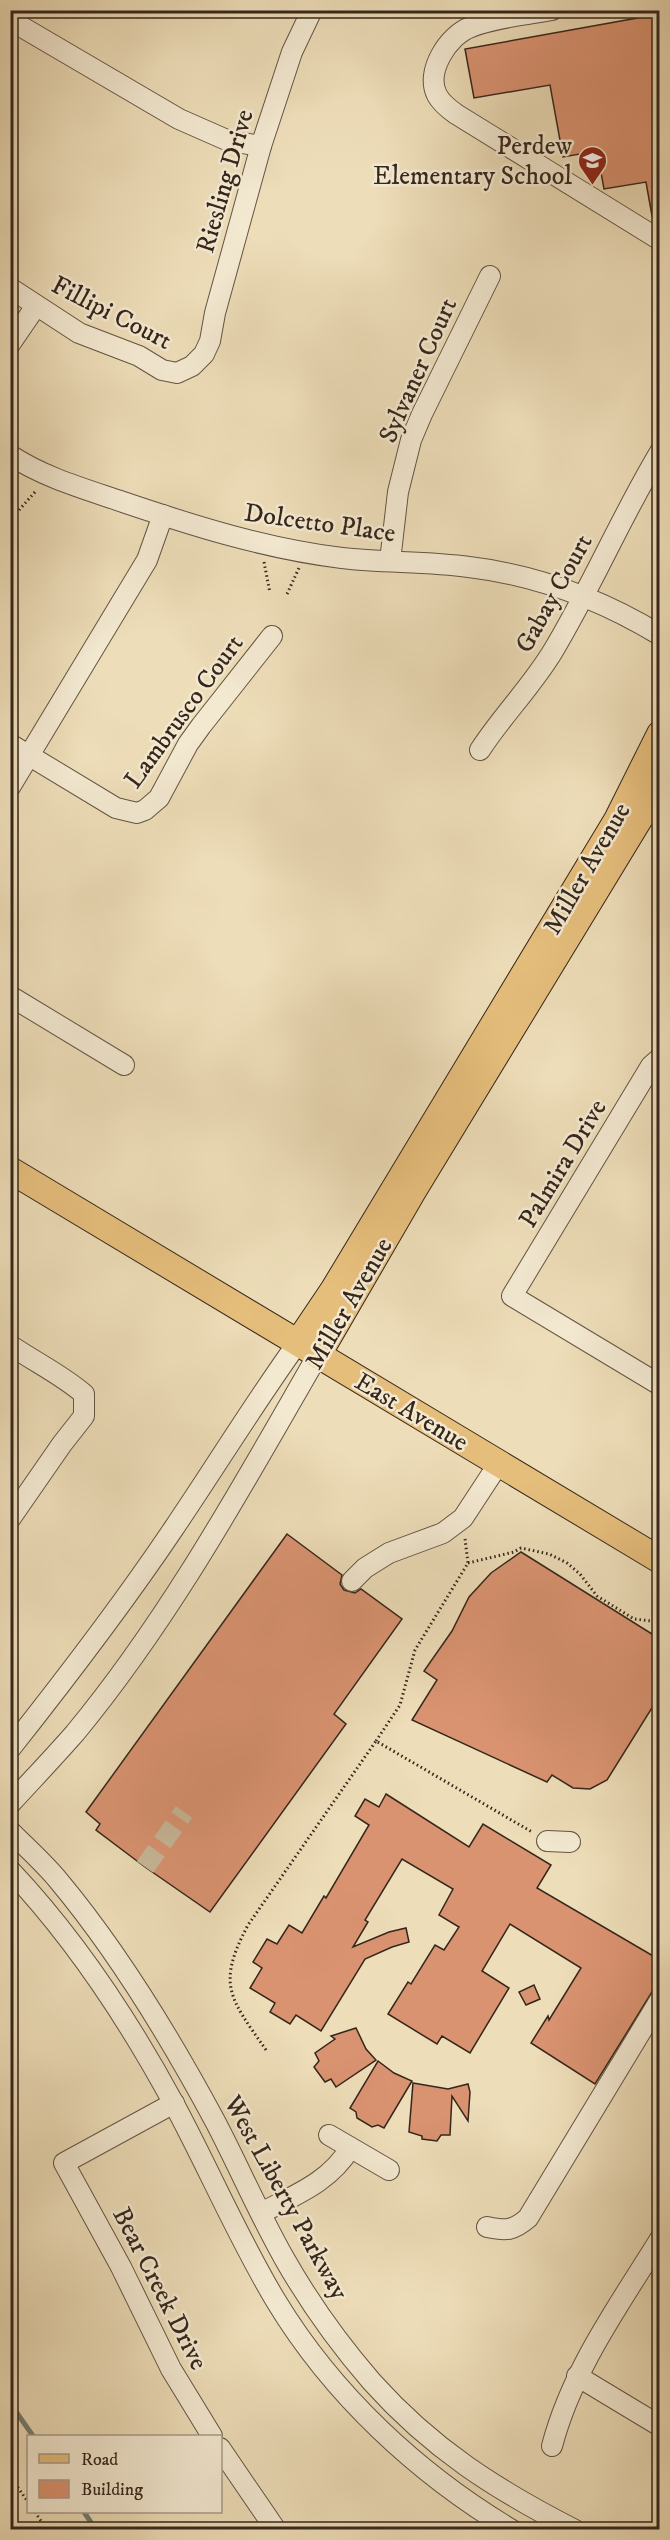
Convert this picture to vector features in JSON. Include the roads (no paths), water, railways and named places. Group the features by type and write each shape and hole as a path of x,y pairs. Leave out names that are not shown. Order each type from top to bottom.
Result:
{"main road":[{"name":"Miller Avenue","path":"309,1347 334,1289 617,820 660,734"},
{"name":"Miller Avenue","path":"309,1347 413,1191 660,785"},
{"name":"East Avenue","path":"10,1170 309,1347 660,1560"}],"street":[{"name":"Riesling Drive","path":"192,366 204,354 210,341 215,313 261,146 292,52 312,10"},
{"path":"552,10 469,27 444,51 436,66 433,82 436,95 456,114 660,240"},
{"path":"10,20 179,119 229,141 261,146"},
{"name":"Sylvaner Court","path":"390,561 398,492 411,440 490,276"},
{"name":"Fillipi Court","path":"10,288 79,333 139,356 162,370 177,373 192,366"},
{"path":"10,344 36,306"},
{"name":"Gabay Court","path":"480,750 543,667 584,597 660,452"},
{"name":"Dolcetto Place","path":"10,455 53,478 242,539 341,558 470,567 501,572 584,597 627,616 660,635"},
{"path":"10,787 147,561 163,515"},
{"name":"Lambrusco Court","path":"10,744 116,808 137,813 145,810 159,798 188,744 201,726 272,636"},
{"path":"10,996 124,1065"},
{"name":"Palmira Drive","path":"660,1058 651,1066 512,1296 660,1385"},
{"path":"10,1345 42,1367 69,1381 84,1394 84,1416 10,1519"},
{"name":"Miller Avenue","path":"10,1749 78,1663 174,1529 271,1379 309,1347"},
{"name":"Miller Avenue","path":"10,1804 75,1732 138,1647 239,1492 309,1347"},
{"path":"352,1581 365,1568 389,1553 443,1533 463,1518 499,1463"},
{"name":"West Liberty Parkway","path":"10,1831 57,1878 114,1953 195,2085 284,2258 317,2312 353,2359 405,2415 442,2450 482,2479 575,2529"},
{"path":"547,1841 570,1842"},
{"path":"10,1869 63,1930 108,1991 174,2103 246,2248 276,2302 311,2352 356,2405 418,2464 456,2493 512,2529"},
{"path":"487,2227 502,2230 517,2228 528,2218 660,2000"},
{"name":"Bear Creek Drive","path":"174,2103 64,2163 121,2267 175,2377 211,2435"},
{"path":"329,2135 389,2170"},
{"path":"261,2213 326,2177 340,2165 351,2148"},
{"path":"552,2446 561,2413 577,2376 660,2239"},
{"path":"577,2376 660,2426"},
{"path":"222,2451 276,2529"}],"waterway":[{"path":"10,2403 32,2435"},
{"path":"85,2513 96,2530"}],"tunnel":[{"path":"145,1867 184,1812"}],"place":[{"name":"Perdew Elementary School","path":"593,186"}]}
